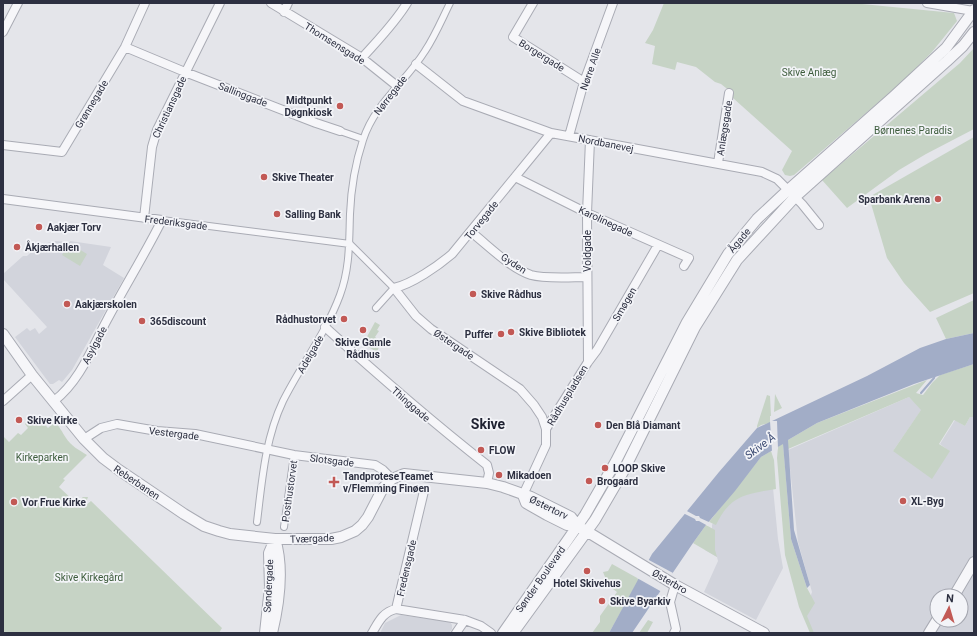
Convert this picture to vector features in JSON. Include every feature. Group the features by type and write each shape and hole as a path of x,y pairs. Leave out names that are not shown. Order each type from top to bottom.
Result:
{"street":[{"path":"3,32 18,3"},
{"name":"Grønnegade","path":"3,145 62,152 125,47 145,3"},
{"name":"Christiansgade","path":"144,218 153,142 157,130 220,3"},
{"name":"Thomsensgade","path":"271,3 362,58 397,86"},
{"path":"284,12 288,3"},
{"path":"362,58 400,14 407,3"},
{"name":"Nørregade","path":"350,244 350,214 353,180 363,139 376,112 416,64 432,40 450,3"},
{"name":"Borgergade","path":"533,3 513,37 584,82"},
{"name":"Nørre Alle","path":"569,136 584,82 613,3"},
{"path":"927,3 974,11"},
{"name":"Ågade","path":"587,532 623,472 695,327 737,260 795,197 946,48 974,11"},
{"name":"Ågade","path":"578,526 616,461 686,322 728,254 757,220 795,197 942,66 963,46 974,32"},
{"name":"Sallinggade","path":"125,47 316,123 363,139"},
{"name":"Nordbanevej","path":"416,64 463,101 551,133 762,172 777,179 819,225"},
{"name":"Anlægsgade","path":"718,164 730,93"},
{"name":"Torvegade","path":"394,288 403,286 442,263 452,254 551,133"},
{"name":"Voldgade","path":"588,362 587,213 590,140"},
{"name":"Karolinegade","path":"515,177 587,213 689,258 684,266"},
{"name":"Frederiksgade","path":"3,200 350,244"},
{"name":"Asylgade","path":"54,401 63,394 78,375 107,320 144,256 162,220"},
{"name":"Gyden","path":"471,232 510,263 532,275 587,277"},
{"name":"Østergade","path":"350,244 394,288 416,316 431,329 520,389 534,405 542,417 546,429 546,445 523,495"},
{"name":"Adelgade","path":"256,522 267,450 272,431 283,402 325,327 340,296 346,278 350,244"},
{"name":"Smøgen","path":"588,362 597,350 658,245"},
{"path":"376,308 394,288"},
{"name":"Thinggade","path":"325,327 433,422 487,465 489,473 487,483"},
{"name":"Reberbanen","path":"3,334 32,374 84,439 102,458 204,526 230,534 275,539"},
{"name":"Rådhuspladsen","path":"546,429 588,362"},
{"path":"3,401 32,374"},
{"name":"Vestergade","path":"84,439 101,428 117,424 157,431 195,434 267,450"},
{"name":"Slotsgade","path":"267,450 375,466 383,470 392,479"},
{"name":"Posthustorvet","path":"284,527 294,455"},
{"path":"392,479 401,475 409,474 487,483"},
{"name":"Tværgade","path":"275,539 333,539 350,534 364,522 381,491 392,479"},
{"name":"Østertorv","path":"487,483 503,487 523,495 526,503 547,515 567,525 578,526"},
{"name":"Fredensgade","path":"372,633 382,616 388,611 396,609 424,491"},
{"name":"Østerbro","path":"578,526 675,585 764,633"},
{"name":"Sønder Boulevard","path":"502,633 578,526"},
{"name":"Sønder Boulevard","path":"513,633 587,532"},
{"name":"Søndergade","path":"265,633 270,587 270,553 275,539"},
{"name":"Søndergade","path":"272,633 279,588 279,552 275,539"},
{"path":"959,588 974,562"},
{"path":"674,633 676,629 670,602 675,585"},
{"path":"396,609 465,620 481,626 491,633"},
{"path":"456,633 465,620"}],"shaded area":[{"name":"Aakjærskolen","path":"55,241 70,241 111,247 103,265 124,278 72,370 62,382 59,380 53,384 50,384 15,337 27,328 30,331 35,328 39,334 47,327 3,279 3,274 23,256 27,256 39,245"},
{"path":"909,397 922,409 893,451 949,451 940,444 955,420 965,426 970,417 974,417 974,633 813,633 804,617 812,592 798,542 788,450"},
{"path":"773,488 778,539 783,568 756,620 704,592 718,561 717,557 705,550 712,538 712,525 718,512 731,498 747,492"},
{"path":"401,615 450,622 452,629 449,633 380,633 385,623"}],"green space":[{"name":"Skive Anlæg","path":"664,3 852,3 954,13 957,21 932,52 902,82 794,175 790,176 785,175 782,170 792,151 733,98 731,92 696,67 677,62 675,70 652,64 655,46 645,43 653,30"},
{"name":"Børnenes Paradis","path":"974,48 974,129 899,170 847,208 822,180 960,63"},
{"path":"974,137 974,293 930,312 904,283 887,258 869,197"},
{"path":"69,243 87,254 80,266 62,255"},
{"path":"974,300 974,333 946,339 936,318"},
{"path":"375,322 380,325 377,330 379,331 375,337 381,342 377,352 363,344"},
{"path":"974,364 974,417 970,417 965,426 954,420 939,444 950,451 932,479 893,451 921,410 909,397 788,449 788,440 817,423 927,380 916,393 923,395 940,375"},
{"path":"775,394 782,408 774,412"},
{"path":"767,395 770,396 770,423 761,425 757,428 757,426"},
{"name":"Skive Kirkegård","path":"35,414 48,428 55,422 70,443 75,448 87,455 63,479 65,480 59,487 76,503 83,497 88,497 85,506 91,501 222,628 219,633 3,633 3,436 9,442 18,433 21,435 28,428 25,424"},
{"path":"783,443 791,539 807,588 815,603 807,616 814,633 810,633 799,607 785,555 777,458 778,447"},
{"path":"771,451 774,460 776,489 740,498 727,507 716,525 709,522 761,457"},
{"path":"706,525 715,530 715,550 717,557 693,543"},
{"path":"612,564 639,579 609,633 592,633 600,622 600,616 617,592 602,581 605,577 603,572 608,571"},
{"path":"648,620 653,622 647,633 639,633"}],"water":[{"name":"Skive Å","path":"974,333 974,364 914,384 817,423 788,440 794,530 810,585 807,588 791,539 783,444 761,457 706,525 632,633 609,633 652,554 757,428 867,376 920,348 946,339"}],"pier":[{"path":"770,421 777,421 778,449 775,451 772,451"},
{"path":"685,510 711,523 708,526 696,521 683,513"},
{"path":"647,559 673,573 662,592 637,578"}],"waterway":[{"path":"921,393 935,375"}],"place":[{"name":"Midtpunkt Døgnkiosk","path":"340,106"},
{"name":"Skive Theater","path":"264,177"},
{"name":"Sparbank Arena","path":"938,199"},
{"name":"Salling Bank","path":"277,214"},
{"name":"Aakjær Torv","path":"39,227"},
{"name":"Åkjærhallen","path":"17,247"},
{"name":"Skive Rådhus","path":"473,294"},
{"name":"Aakjærskolen","path":"67,304"},
{"name":"Rådhustorvet","path":"344,319"},
{"name":"365discount","path":"142,321"},
{"name":"Skive Gamle Rådhus","path":"363,330"},
{"name":"Skive Bibliotek","path":"511,332"},
{"name":"Puffer","path":"501,334"},
{"name":"Skive Kirke","path":"19,420"},
{"name":"Den Blå Diamant","path":"598,425"},
{"name":"FLOW","path":"481,450"},
{"name":"LOOP Skive","path":"605,468"},
{"name":"Mikadoen","path":"499,475"},
{"name":"Brogaard","path":"589,481"},
{"name":"TandproteseTeamet v/Flemming Finøen","path":"334,482"},
{"name":"XL-Byg","path":"903,501"},
{"name":"Vor Frue Kirke","path":"14,502"},
{"name":"Hotel Skivehus","path":"587,571"},
{"name":"Skive Byarkiv","path":"602,601"}],"district":[{"name":"Skive","path":"488,424"}],"park label":[{"name":"Kirkeparken","path":"42,457"}]}
